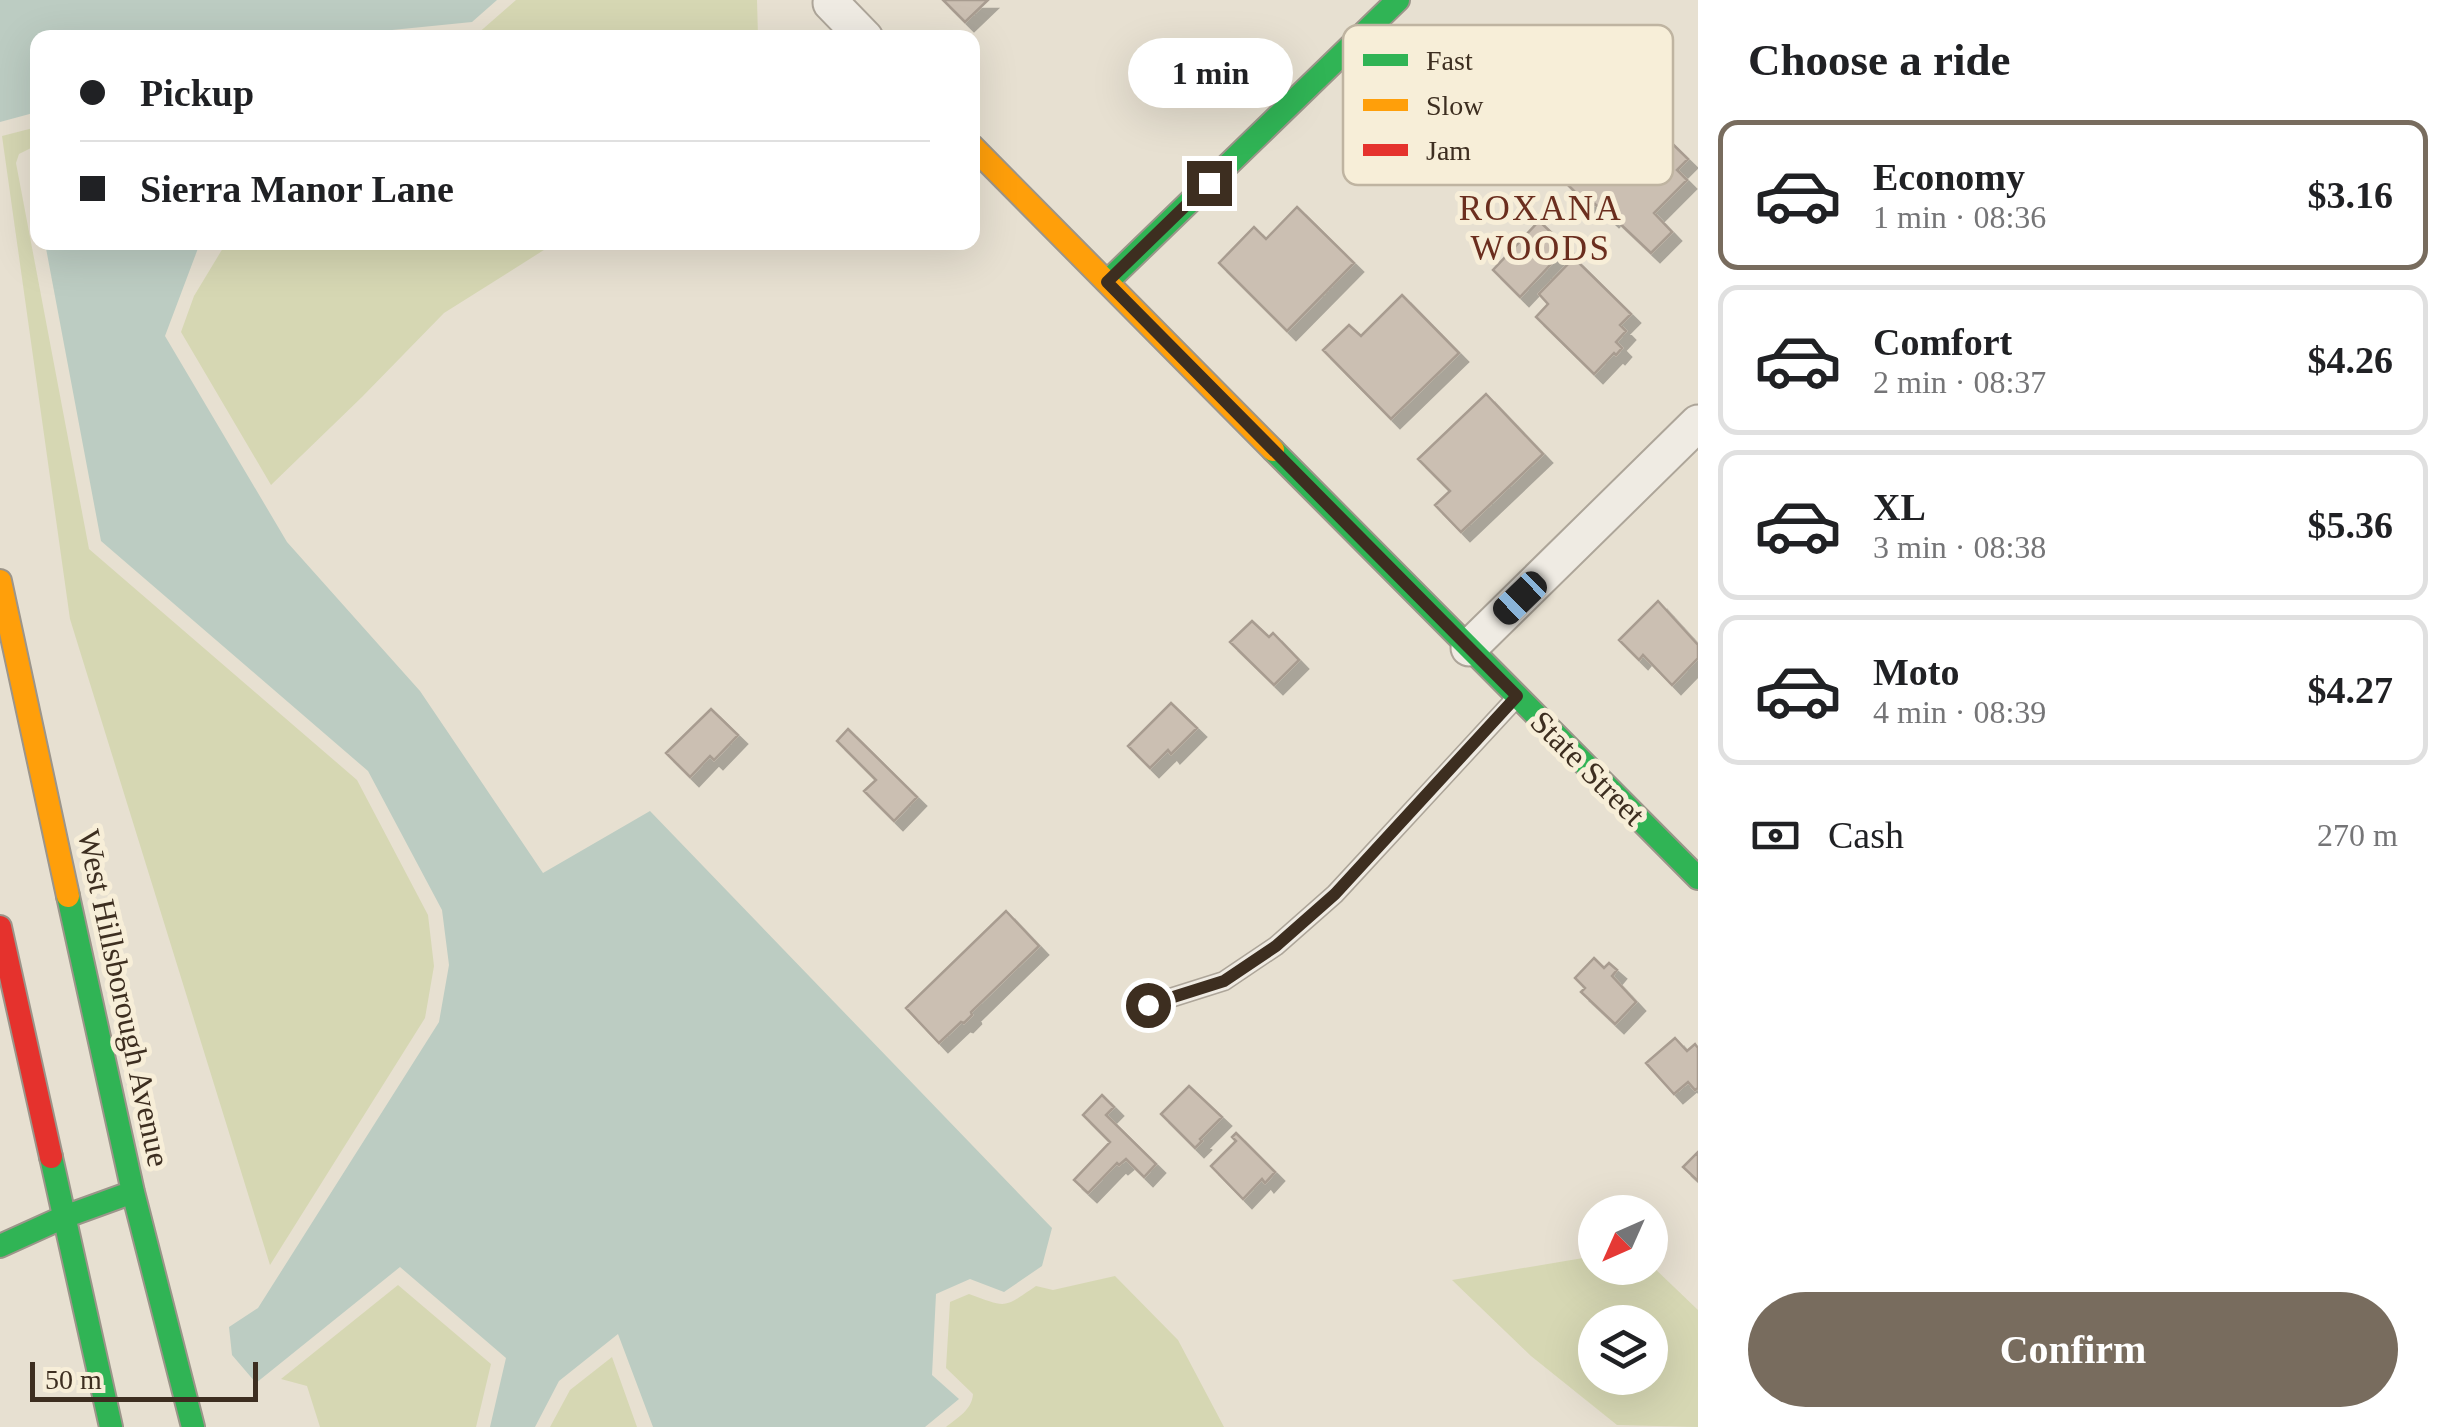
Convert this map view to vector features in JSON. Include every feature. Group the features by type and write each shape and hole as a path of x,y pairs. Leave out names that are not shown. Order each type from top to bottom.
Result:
{"street":[{"path":"1372,25 1398,0"},
{"path":"831,3 857,30"},
{"path":"1107,282 1343,53"},
{"name":"State Street","path":"980,154 1698,878"},
{"path":"1469,648 1698,423"},
{"name":"West Hillsborough Avenue","path":"0,581 133,1192 193,1427"},
{"path":"0,927 111,1427"},
{"path":"0,1246 133,1192"}],"lane":[{"path":"1148,1005 1224,981 1276,946 1335,894 1517,696"}],"green space":[{"path":"516,0 757,0 758,30 482,30"},
{"path":"30,129 30,148 19,154 16,163 89,549 357,780 428,915 434,966 425,1018 270,1265 70,619 2,136"},
{"path":"221,250 544,250 444,313 271,485 181,332 194,296"},
{"path":"1578,1259 1578,1285 1668,1285 1668,1281 1698,1310 1698,1427 1617,1425 1580,1395 1668,1395 1668,1305 1578,1305 1578,1394 1531,1356 1452,1280"},
{"path":"1115,1276 1178,1340 1224,1427 946,1427 967,1409 973,1394 946,1368 950,1302 969,1294 1004,1304 1036,1286 1053,1290"},
{"path":"398,1285 491,1364 476,1427 320,1427 307,1386 281,1379"},
{"path":"612,1357 637,1427 550,1427 570,1390"}],"shaded area":[{"path":"0,0 497,0 472,22 392,30 30,30 30,114 0,122"},
{"path":"46,250 197,250 165,336 287,542 420,691 543,873 650,811 1052,1228 1042,1266 1004,1292 970,1279 936,1294 932,1375 959,1399 925,1427 653,1427 618,1334 559,1381 535,1427 490,1427 506,1358 400,1267 256,1383 232,1355 229,1327 258,1308 439,1022 449,965 442,910 368,771 101,541"}],"building":[{"path":"943,0 988,0 965,22"},
{"path":"1673,144 1688,159 1677,170 1687,180 1654,213 1672,232 1651,253 1612,216 1595,204 1591,208 1568,185 1673,185"},
{"path":"1297,207 1354,263 1287,331 1219,263 1254,227 1266,239"},
{"path":"1539,221 1567,247 1520,297 1493,270"},
{"path":"1574,258 1631,314 1620,325 1626,331 1616,342 1622,348 1594,374 1536,317 1548,304 1539,294"},
{"path":"1402,295 1459,353 1391,419 1323,350 1349,325 1361,336"},
{"path":"1486,394 1543,454 1461,532 1435,505 1450,491 1418,459"},
{"path":"1658,601 1698,645 1698,658 1672,685 1643,655 1639,660 1619,640"},
{"path":"1252,621 1269,637 1273,633 1299,660 1274,685 1230,642"},
{"path":"1171,703 1197,728 1150,768 1128,746"},
{"path":"711,709 738,735 714,760 710,756 690,777 666,753"},
{"path":"848,729 917,797 894,821 864,791 876,780 837,741"},
{"path":"1006,911 1039,946 964,1023 939,1043 906,1008"},
{"path":"1594,958 1604,968 1609,963 1617,970 1612,976 1636,1002 1615,1024 1581,992 1585,988 1575,978"},
{"path":"1675,1038 1687,1051 1695,1044 1698,1048 1698,1088 1695,1090 1688,1082 1674,1094 1646,1063"},
{"path":"1189,1086 1222,1117 1195,1148 1161,1114"},
{"path":"1102,1095 1114,1107 1106,1115 1156,1164 1144,1177 1126,1159 1117,1163 1088,1193 1074,1180 1110,1142 1083,1115"},
{"path":"1236,1133 1275,1172 1265,1183 1262,1179 1243,1199 1211,1166 1236,1141 1232,1137"},
{"path":"1698,1152 1698,1181 1683,1167"}],"traffic: fast":[{"path":"1372,25 1398,0"},
{"path":"1107,282 1343,53"},
{"path":"1273,450 1698,878"},
{"path":"68,896 133,1192 193,1427"},
{"path":"51,1157 111,1427"},
{"path":"0,1246 133,1192"}],"traffic: slow":[{"path":"980,154 1273,450"},
{"path":"0,581 68,896"}],"traffic: jam":[{"path":"0,927 51,1157"}],"district":[{"name":"ROXANA WOODS","path":"1541,228"}],"route":[{"path":"1148,1005 1224,981 1276,946 1335,894 1517,696 1107,282 1209,183"}]}
